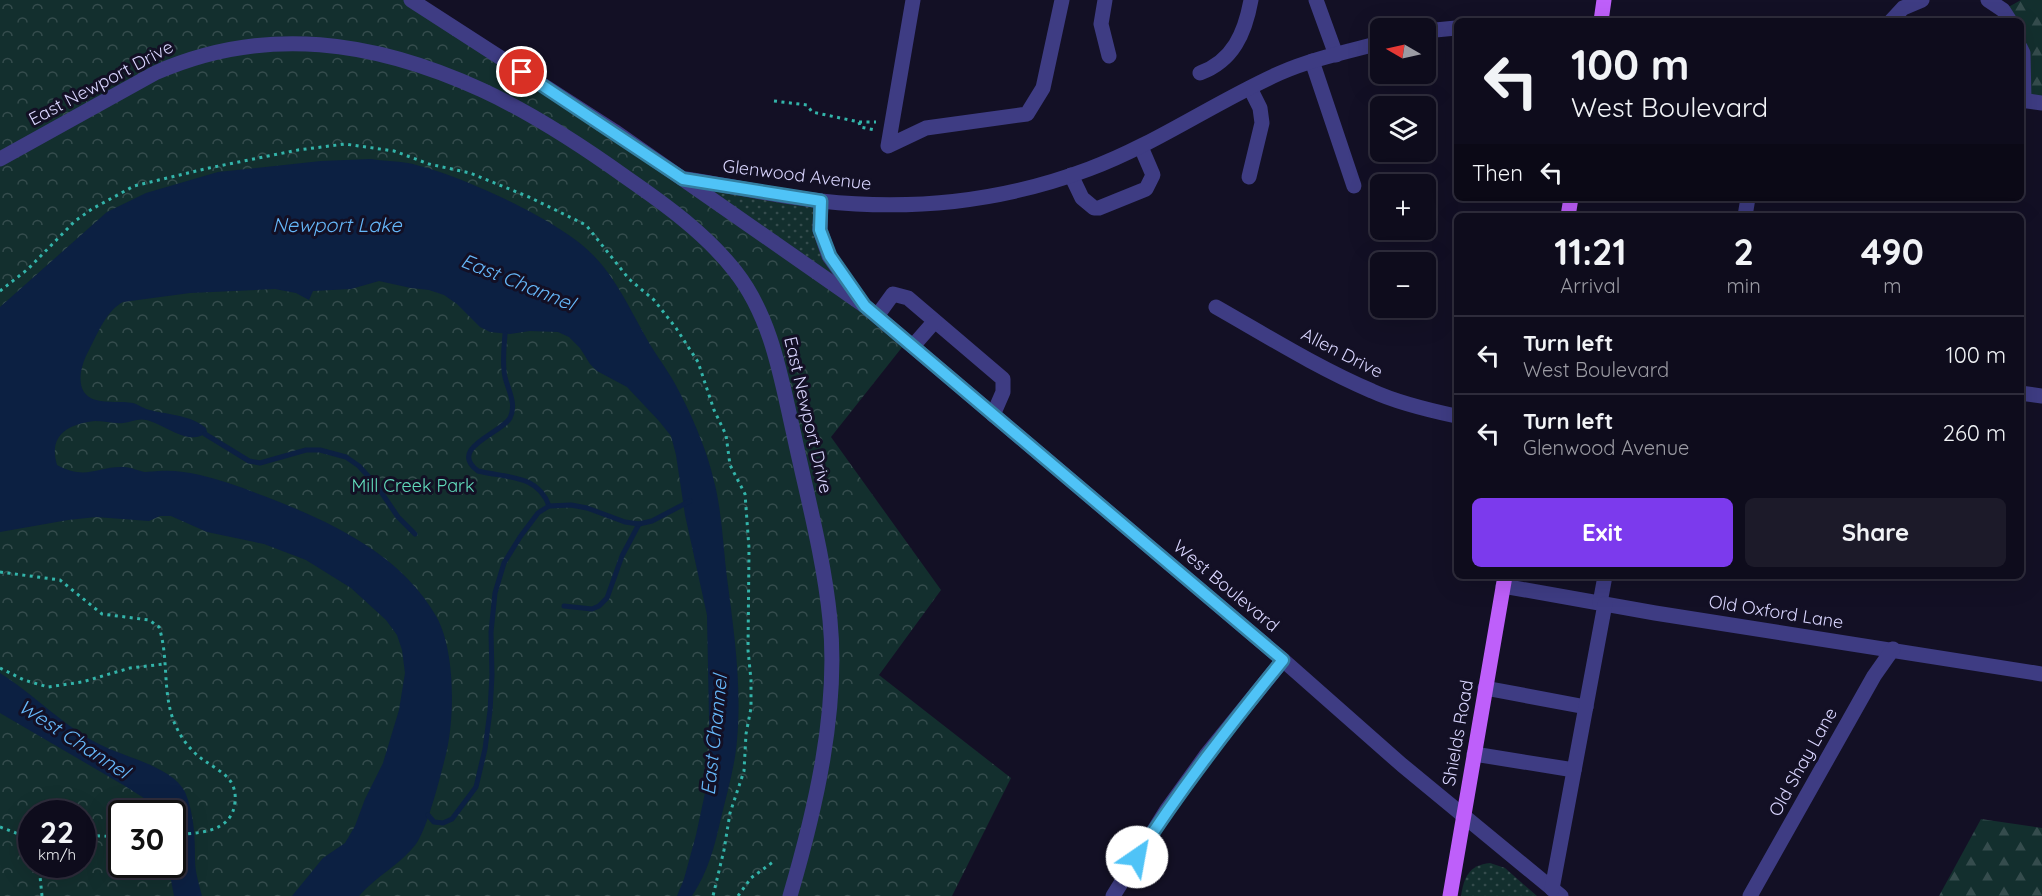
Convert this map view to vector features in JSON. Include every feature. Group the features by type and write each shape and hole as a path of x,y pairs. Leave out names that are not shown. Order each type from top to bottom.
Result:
{"main road":[{"path":"1601,18 1604,0"},
{"name":"Shields Road","path":"1450,896 1504,581"}],"street":[{"name":"Glenwood Avenue","path":"411,0 683,179 821,201 879,205 934,204 991,197 1044,184 1141,147 1208,109 1280,73 1312,61 1370,46"},
{"path":"913,0 888,146 926,128 1027,114 1043,88 1062,0"},
{"path":"1105,0 1101,24 1108,56"},
{"path":"1200,73 1216,68 1240,39 1251,0"},
{"path":"1316,0 1336,55"},
{"path":"1894,18 1903,8 1922,0"},
{"path":"1988,0 2003,10 2008,18"},
{"path":"1436,30 1454,28"},
{"name":"East Newport Drive","path":"0,159 155,73 209,53 243,45 279,43 340,46 370,52 466,83 546,123 657,200 714,247 748,290 772,342 824,576 830,621 832,657 827,722 807,836 790,896"},
{"path":"1312,61 1354,186"},
{"path":"1249,177 1262,123 1260,108 1250,88"},
{"path":"2024,100 2042,103"},
{"path":"1071,175 1082,198 1094,208 1100,208 1146,189 1153,176 1141,147"},
{"name":"West Boulevard","path":"683,179 871,311 1283,660 1402,765 1557,892"},
{"name":"West Boulevard","path":"821,201 820,230 830,256 871,311"},
{"path":"871,311 893,294 908,298 1003,379 1004,392 993,415"},
{"name":"Allen Drive","path":"1216,307 1373,392 1414,406 1454,416"},
{"path":"913,346 934,322"},
{"path":"2024,394 2042,396"},
{"path":"1557,892 1605,579"},
{"name":"Old Oxford Lane","path":"1504,581 1602,603 2042,672"},
{"name":"Old Shay Lane","path":"1750,896 1874,676 1893,650"},
{"path":"1113,896 1166,811 1200,764 1283,660"},
{"path":"1485,688 1586,706"},
{"path":"1474,754 1574,770"}],"path":[{"path":"774,101 807,105 812,112 858,122 873,121"},
{"path":"858,122 860,127 876,130"},
{"path":"0,291 28,269 75,221 134,186 297,150 345,144 394,151 429,164 470,173 529,197 586,225 629,279 654,300 698,362 714,410 726,435 730,465 744,494 749,548 748,651 751,708 746,734 744,771 730,813 713,896"},
{"path":"0,572 60,580 102,614 144,619 154,622 159,627 170,709 181,736 201,759 232,783 235,792 234,810 219,827 186,834"},
{"path":"0,668 24,680 48,687 82,682 130,668 165,664"},
{"path":"0,827 18,834"},
{"path":"738,896 751,878 773,861"},
{"path":"41,878 42,896"}],"green space":[{"name":"Mill Creek Park","path":"0,0 411,0 907,341 831,437 941,590 879,675 1011,778 952,896 0,896"},
{"path":"2021,0 2042,0 2042,103 2024,100 2024,18 2008,18 2003,10"},
{"path":"683,179 821,201 820,230 865,306"},
{"path":"1981,819 2042,828 2042,896 1939,896"},
{"path":"1490,863 1505,868 1537,896 1461,896 1466,878 1472,869"}],"water":[{"name":"Newport Lake","path":"371,159 408,163 428,168 479,187 533,213 579,242 602,265 616,284 674,382 692,418 707,456 719,505 735,639 739,700 734,760 716,838 710,858 692,896 677,896 696,835 710,770 707,615 685,515 676,455 671,436 659,421 627,387 597,371 569,337 558,332 530,331 510,334 490,332 480,327 457,304 444,295 379,281 351,289 313,291 309,300 296,293 275,289 190,293 123,302 107,317 86,356 80,379 84,392 89,397 101,401 133,403 187,418 206,428 207,432 200,436 185,436 143,420 126,423 95,421 85,423 69,428 58,439 55,446 57,465 76,472 124,467 145,472 190,473 232,484 289,506 337,528 383,557 421,594 436,616 447,648 452,686 451,725 440,778 429,815 416,844 359,896 292,896 323,858 345,843 383,763 399,710 405,673 402,650 397,635 386,620 351,588 306,560 264,544 207,532 171,516 160,516 149,521 96,517 0,532 0,307 107,212 146,193 218,172 321,161"},
{"name":"West Channel","path":"0,673 87,738 159,769 179,783 185,792 192,817 196,869 202,896 174,896 171,878 186,878 186,800 147,800 0,713"}],"waterway":[{"path":"505,334 504,366 512,402 512,413 505,424 472,448 469,455 470,463 478,471 520,479 529,483 544,496 549,506"},
{"path":"205,434 249,461 260,463 306,450 320,450 346,457 359,466 377,486 398,517 415,534"},
{"path":"428,815 434,822 443,823 452,819 476,787 485,749 490,711 491,632 495,593 504,563 538,513 549,506 571,505 587,508 625,522 639,524 652,521 690,501"},
{"path":"564,606 592,609 607,598 622,556 639,524"}],"route":[{"path":"522,72 683,179 821,201 820,230 830,256 865,306 1283,660 1207,754 1166,811 1137,857"}],"water label":[{"name":"East Channel","path":"518,282"},
{"name":"East Channel","path":"714,735"}]}
